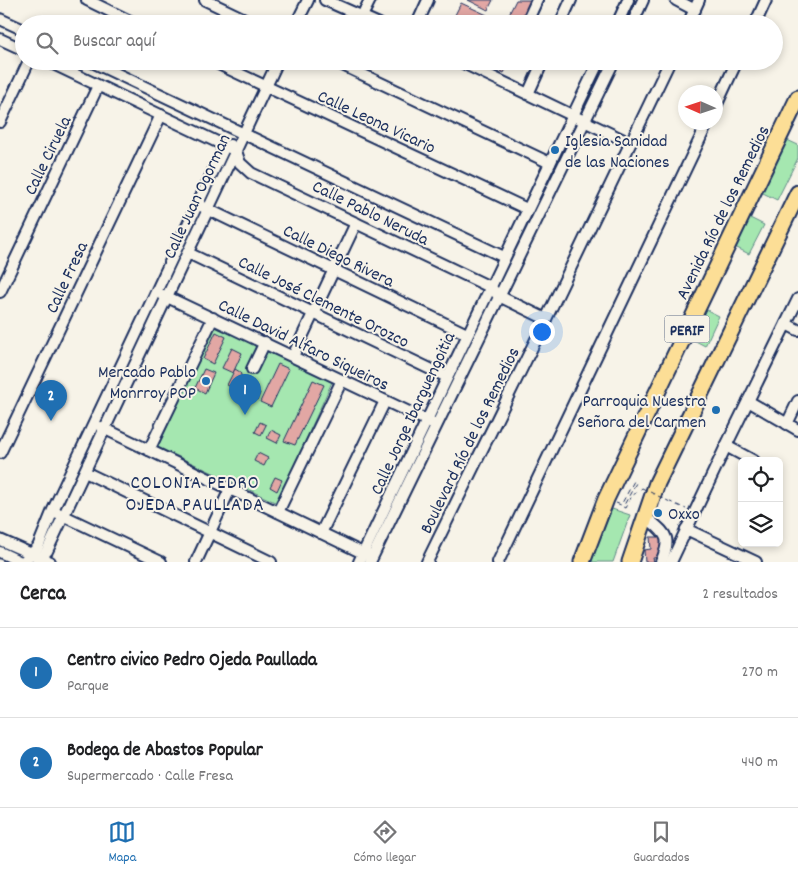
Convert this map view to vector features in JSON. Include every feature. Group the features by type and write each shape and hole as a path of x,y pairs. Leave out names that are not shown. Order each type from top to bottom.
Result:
{"highway":[{"name":"Avenida Río de los Remedios","path":"582,562 606,499 798,98"},
{"name":"PERIF","path":"630,562 657,483 798,193"}],"street":[{"path":"87,0 118,15"},
{"path":"205,0 236,15"},
{"path":"300,15 308,0"},
{"path":"325,0 360,15"},
{"path":"362,15 370,0"},
{"path":"421,15 428,0"},
{"path":"530,15 537,0"},
{"path":"564,15 571,0"},
{"path":"621,15 628,0"},
{"path":"636,15 643,0"},
{"path":"676,0 697,5"},
{"path":"759,15 766,0"},
{"path":"0,19 15,26"},
{"path":"0,39 15,46"},
{"path":"0,122 24,70"},
{"path":"65,70 236,151"},
{"name":"Calle Pablo Neruda","path":"109,70 504,257"},
{"name":"Calle Leona Vicario","path":"231,70 527,209"},
{"path":"244,134 274,70"},
{"path":"353,70 550,163"},
{"path":"478,70 630,142"},
{"path":"528,94 539,70"},
{"name":"Calle Jorge Ibarguengoitia","path":"432,422 447,378 467,334 595,70"},
{"name":"Calle Jorge Ibarguengoitia","path":"366,558 432,422 499,296 610,70"},
{"name":"Boulevard Río de los Remedios","path":"427,562 666,70"},
{"path":"723,91 733,70"},
{"name":"Calle Ciruela","path":"0,292 98,86"},
{"name":"Calle Fresa","path":"0,453 161,116"},
{"path":"498,562 704,130"},
{"name":"Calle Juan Ogorman","path":"40,559 38,547 53,510 158,292 225,146 237,142 244,134"},
{"name":"Calle Juan Ogorman","path":"40,559 48,551 63,515 106,429 244,134"},
{"name":"Calle Pablo Neruda","path":"236,151 240,163 251,172 490,287 499,296 546,319"},
{"name":"Calle Diego Rivera","path":"198,205 467,334"},
{"path":"293,356 356,223"},
{"name":"Calle José Clemente Orozco","path":"188,253 447,378"},
{"name":"Calle David Alfaro Siqueiros","path":"158,292 432,422"},
{"path":"671,562 786,324 795,314 798,299"},
{"path":"149,450 213,318"},
{"path":"786,324 798,330"},
{"path":"252,369 265,342"},
{"path":"278,512 342,380"},
{"path":"321,533 385,401"},
{"path":"748,401 798,430"},
{"path":"787,424 798,401"},
{"path":"95,424 321,533 366,558"},
{"path":"726,446 747,457"},
{"path":"85,472 271,562"},
{"path":"196,562 230,489"},
{"path":"53,510 161,562"},
{"path":"645,516 666,536 666,550 661,562"},
{"path":"686,529 756,562"},
{"path":"0,540 40,559"},
{"path":"667,541 681,542"},
{"path":"0,552 22,562 40,559"}],"path":[{"path":"606,499 621,505 634,481 636,482 623,507 626,508 632,496 642,488 679,506"}],"green space":[{"path":"785,139 798,145 798,158 777,200 759,191"},
{"path":"748,217 764,225 749,254 733,246"},
{"path":"703,308 719,316 705,346 690,338"},
{"path":"214,326 332,382 277,503 158,447"},
{"path":"612,509 630,515 613,562 590,562"}],"building":[{"path":"468,0 493,0 488,10"},
{"path":"516,0 533,0 526,15 508,15"},
{"path":"461,3 487,15 455,15"},
{"path":"216,332 226,337 213,364 203,359"},
{"path":"232,348 242,353 233,373 222,368"},
{"path":"278,364 289,369 271,407 260,402"},
{"path":"204,369 214,373 205,393 195,388"},
{"path":"235,369 240,372 244,385 260,393 257,400 227,385"},
{"path":"313,380 324,385 295,445 284,441"},
{"path":"260,422 266,425 261,435 255,432"},
{"path":"271,430 281,435 277,443 267,438"},
{"path":"258,453 268,458 264,466 254,461"},
{"path":"275,477 282,480 277,491 270,487"},
{"path":"650,537 660,537 662,557 653,558 654,562 645,562 644,550 651,549"}],"place":[{"name":"Iglesia Sanidad de las Naciones","path":"555,150"},
{"name":"Mercado Pablo Monrroy POP","path":"206,381"},
{"name":"Parroquia Nuestra Señora del Carmen","path":"716,410"},
{"name":"Centro civico Pedro Ojeda Paullada","path":"245,415"},
{"name":"Bodega de Abastos Popular","path":"51,421"},
{"name":"Oxxo","path":"658,513"}],"district":[{"name":"COLONIA PEDRO OJEDA PAULLADA","path":"195,492"}]}
